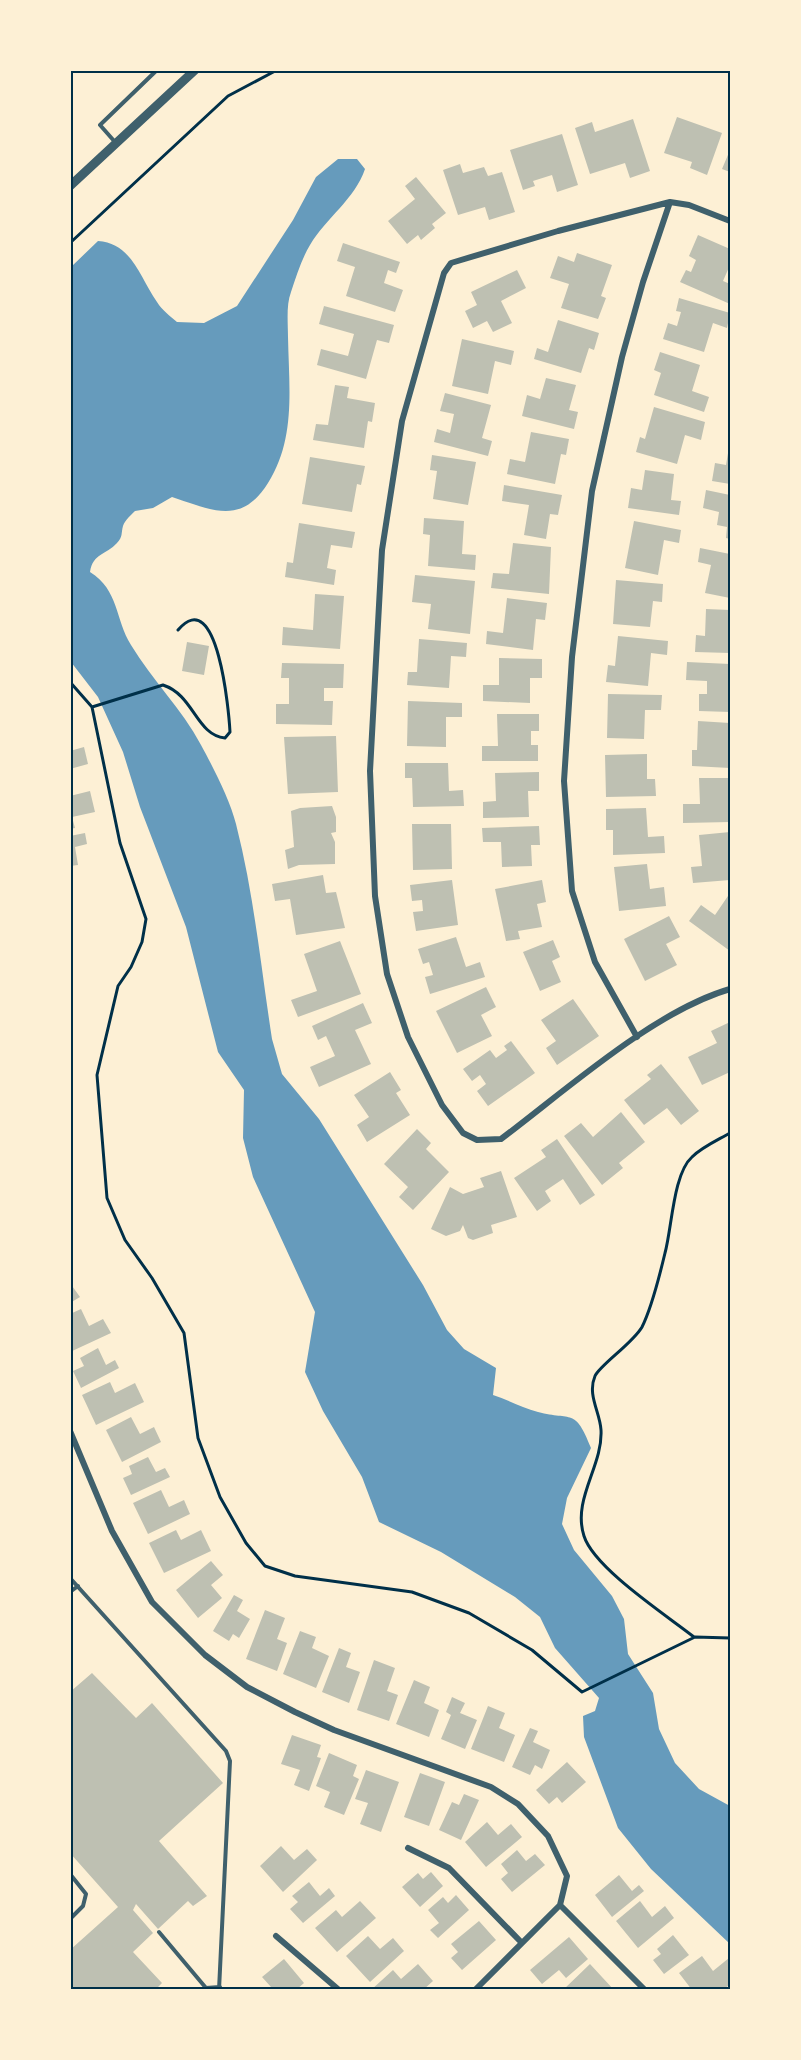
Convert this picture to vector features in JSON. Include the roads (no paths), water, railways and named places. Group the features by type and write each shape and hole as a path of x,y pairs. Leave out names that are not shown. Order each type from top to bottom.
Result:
{"street":[{"path":"70,186 195,70"},
{"path":"730,221 689,205 670,202 558,231 451,263 444,273 402,421 382,550 370,771 375,896 387,974 408,1037 442,1105 463,1133 477,1140 501,1139 637,1037 710,995 730,989"},
{"path":"637,1037 595,962 572,891 564,781 572,657 592,491 628,336 643,282 670,202"},
{"path":"70,1431 112,1531 152,1602 205,1655 247,1687 295,1712 334,1730 491,1787 518,1804 548,1836 567,1876 560,1905 475,1989"},
{"path":"408,1848 449,1868 521,1942"},
{"path":"560,1905 645,1989"},
{"path":"276,1936 339,1989"}],"lane":[{"path":"116,143 100,125 157,70"},
{"path":"70,1578 226,1751 230,1761 220,1988 205,1989 159,1932"},
{"path":"70,1592 78,1586"},
{"path":"70,1874 86,1894 83,1906 70,1919"}],"water":[{"path":"338,159 357,159 365,169 354,190 310,245 291,292 288,303 289,413 287,431 277,466 268,483 258,496 236,510 213,510 172,497 153,508 135,511 124,524 119,541 94,561 90,572 106,587 131,645 193,732 216,773 230,805 248,877 272,1039 282,1074 319,1119 423,1285 447,1330 464,1349 496,1368 493,1395 538,1412 571,1418 581,1426 586,1435 591,1448 567,1498 562,1524 574,1550 612,1596 624,1619 628,1654 653,1693 659,1729 675,1763 699,1789 730,1806 730,1944 651,1869 618,1828 584,1737 583,1716 595,1711 599,1698 555,1648 540,1617 515,1597 441,1552 379,1522 362,1477 323,1411 305,1372 315,1312 253,1177 243,1138 244,1090 218,1052 186,927 140,807 123,752 98,697 71,662 71,267 98,241 110,243 119,248 134,263 159,305 177,322 204,323 237,306 293,220 316,177"}]}
